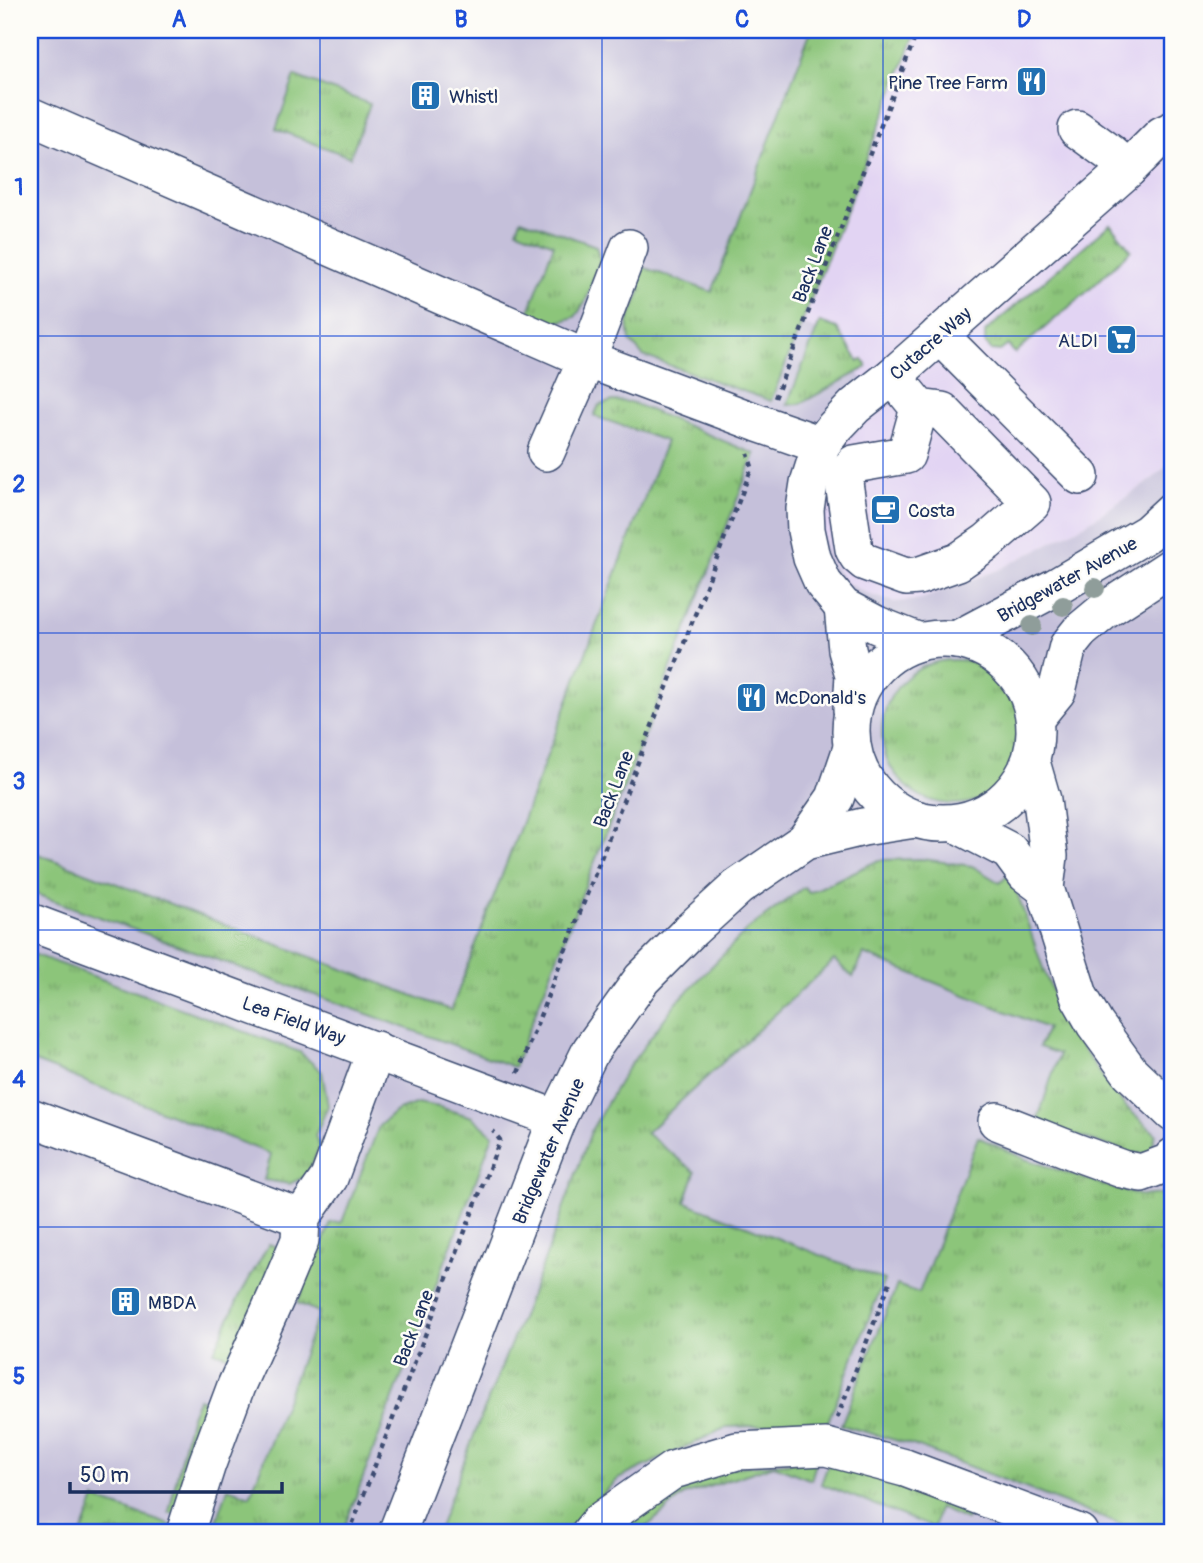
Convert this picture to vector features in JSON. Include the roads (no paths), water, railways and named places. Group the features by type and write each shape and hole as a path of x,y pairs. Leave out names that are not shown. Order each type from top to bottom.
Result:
{"street":[{"path":"30,116 587,359 821,445"},
{"path":"1077,129 1128,169"},
{"name":"Cutacre Way","path":"917,641 877,625 843,607 823,583 812,558 804,509 821,445 855,406 893,376 1128,169 1161,135 1173,130"},
{"path":"546,452 587,359 629,248"},
{"path":"939,335 1080,476"},
{"path":"893,376 919,408 942,411 1032,503 987,542 958,562 918,576 906,577 865,562 858,556 854,549 845,476 854,464 906,455 919,408"},
{"name":"Bridgewater Avenue","path":"956,640 1065,582 1148,533 1173,510"},
{"path":"1035,718 1057,691 1068,646 1080,631 1104,611 1173,566"},
{"path":"843,607 847,650 854,675 852,731"},
{"name":"Bridgewater Avenue","path":"397,1533 557,1119 592,1049 642,979 692,929 738,887 805,841 835,798 862,688 878,666 893,653 917,641 956,640 979,646 1000,657 1017,674 1029,695 1035,718 1036,740 1031,762 1022,780 995,808 955,823 934,823 915,820 892,809 874,792 860,771 852,731"},
{"path":"1031,762 1042,800 1049,856 1045,888 1079,996 1095,1024 1130,1072 1173,1113"},
{"name":"Bridgewater Avenue","path":"805,841 863,827 915,820"},
{"path":"955,823 1009,851 1026,874 1045,888"},
{"name":"Lea Field Way","path":"30,922 557,1119"},
{"path":"186,1533 207,1464 236,1386 300,1240 301,1219 330,1178 376,1051"},
{"path":"30,1117 301,1219"},
{"path":"997,1121 1122,1169 1141,1173 1170,1162 1173,1157"},
{"path":"590,1533 599,1522 673,1470 737,1451 826,1447 905,1468 1079,1533"}],"place":[{"name":"Pine Tree Farm","path":"1031,82"},
{"name":"Whistl","path":"426,96"},
{"name":"ALDI","path":"1121,340"},
{"name":"Costa","path":"885,510"},
{"name":"McDonald's","path":"752,697"},
{"name":"MBDA","path":"125,1302"}]}
